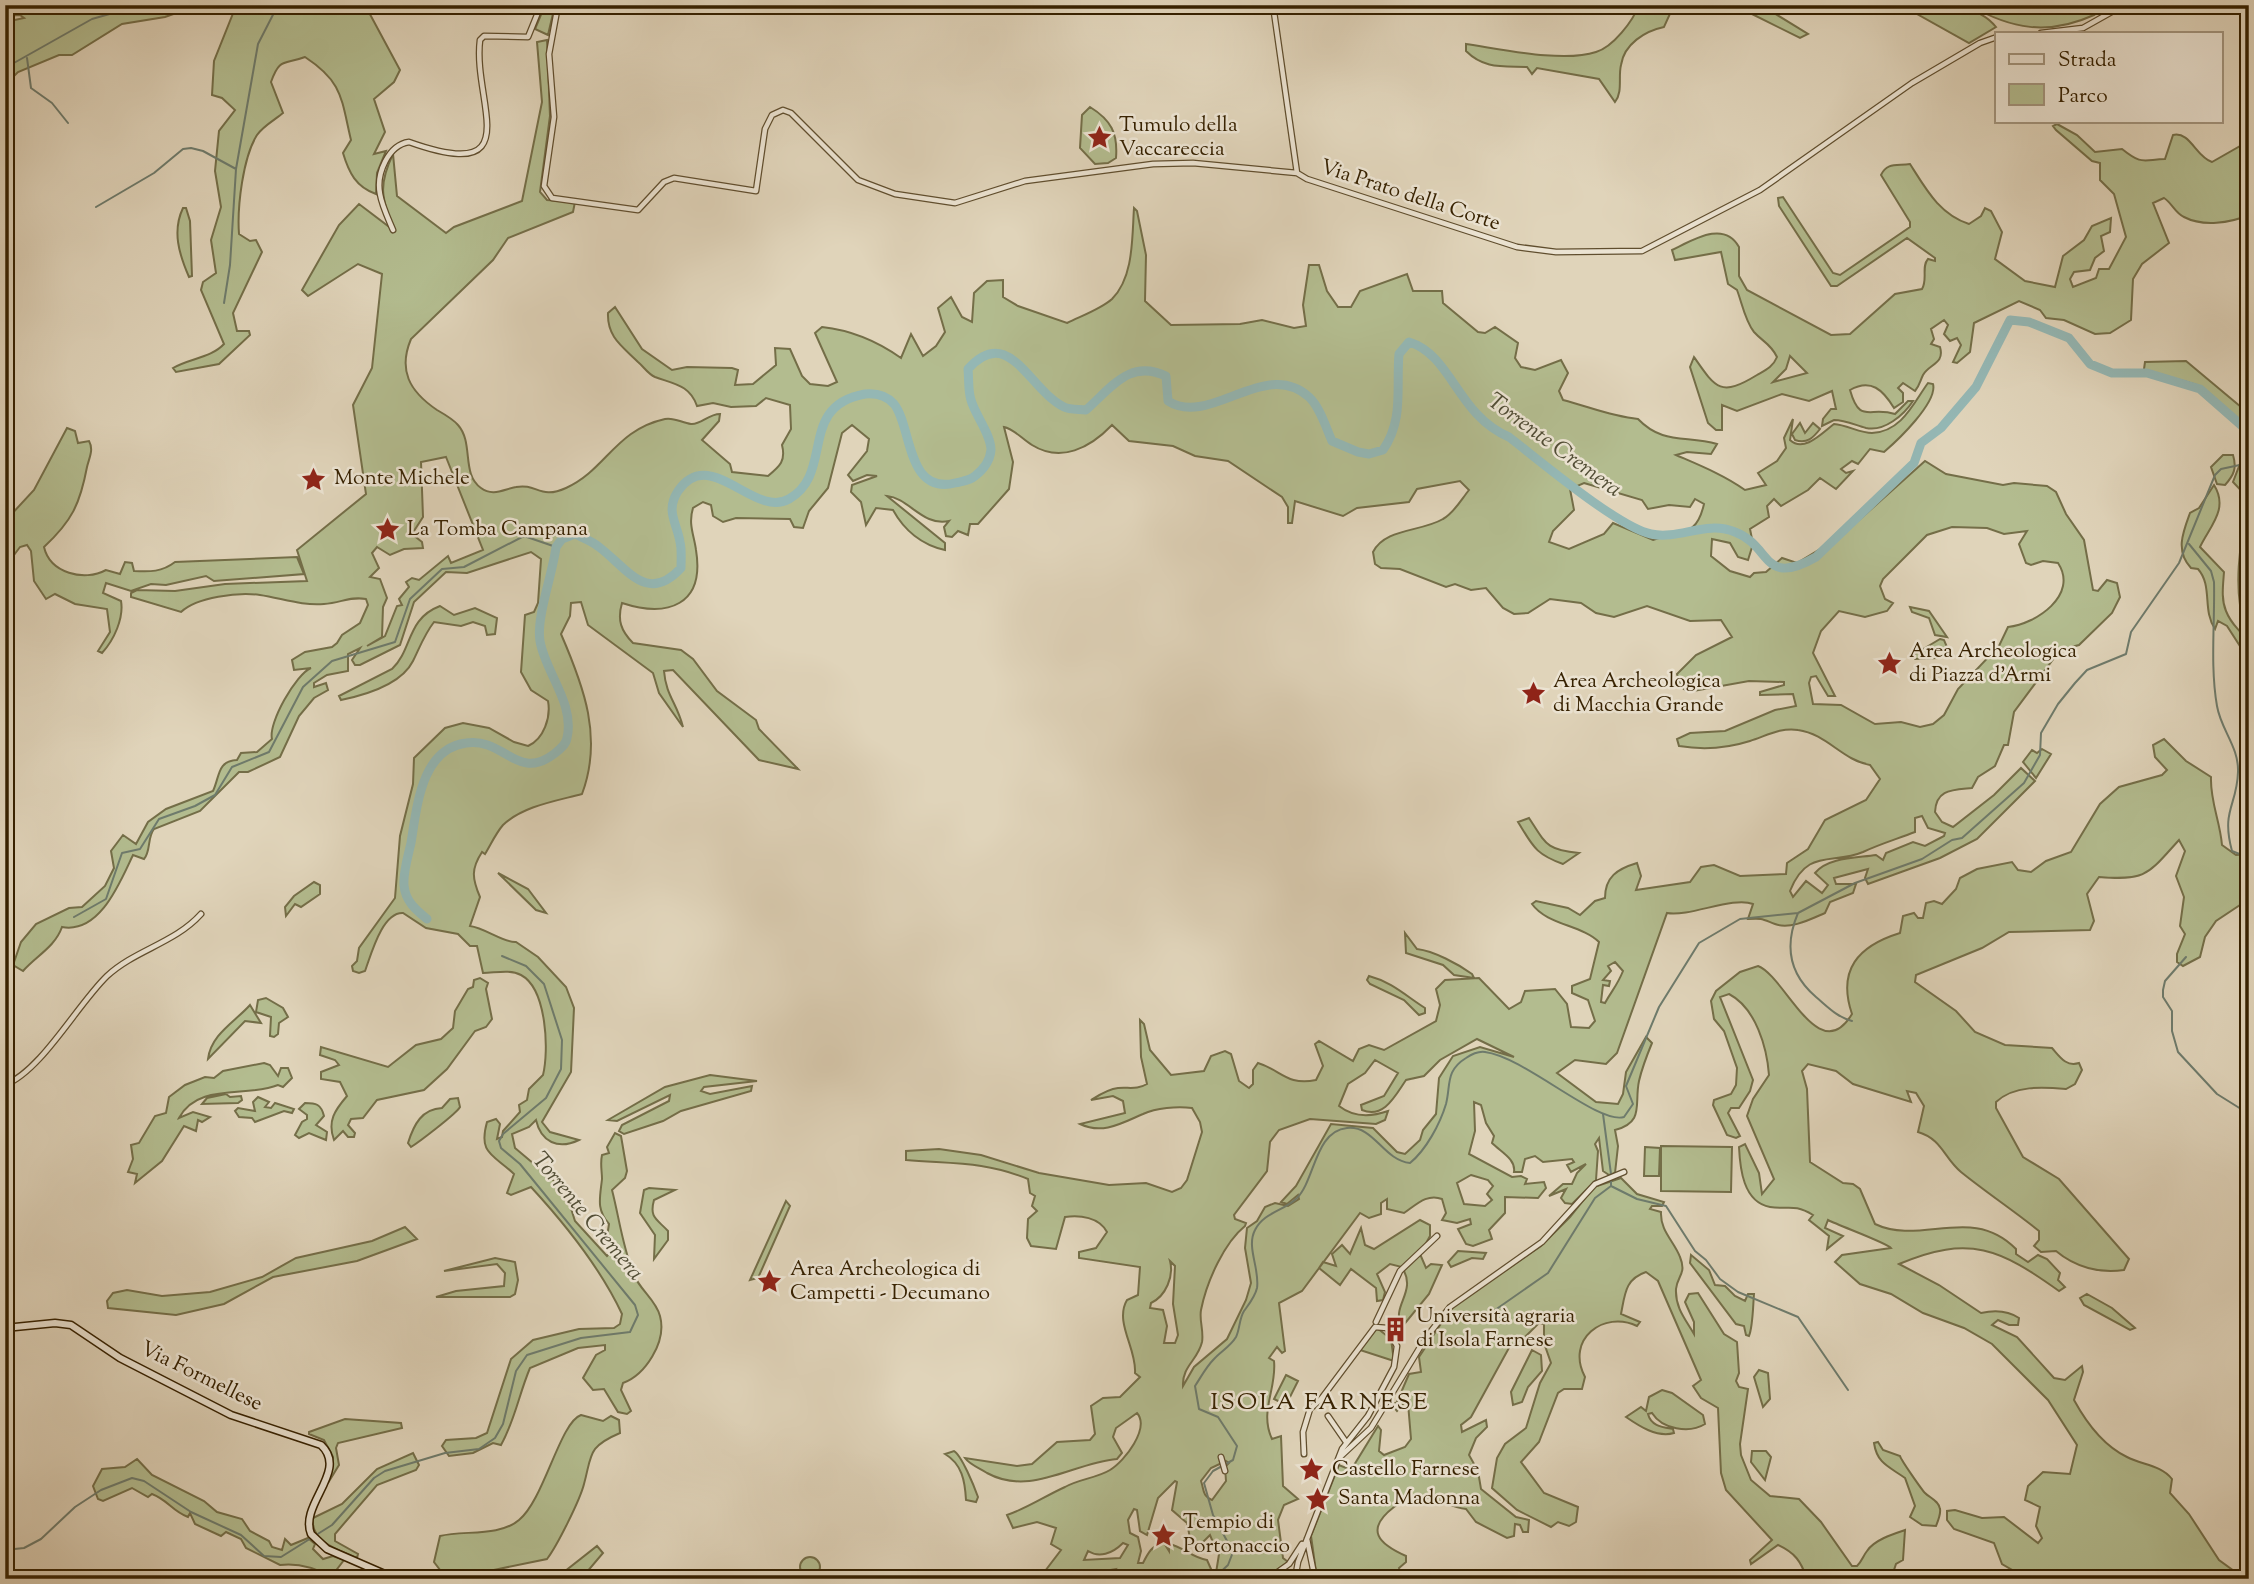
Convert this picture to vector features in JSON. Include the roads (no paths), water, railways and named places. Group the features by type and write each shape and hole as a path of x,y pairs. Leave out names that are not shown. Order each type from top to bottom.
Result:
{"street":[{"path":"393,230 379,190 384,164 393,149 409,142 458,156 479,147 489,126 480,40 484,36 528,37 541,5"},
{"path":"558,5 550,54 554,117 544,186 552,198 638,211 664,182 674,178 756,191 765,129 772,115 783,110 791,113 858,180 895,194 955,203 1025,181 1153,164 1193,163 1297,173"},
{"name":"Via Prato della Corte","path":"1273,5 1297,173 1315,182 1517,247 1556,252 1642,251 1760,190 1912,83 1980,43 1995,38"},
{"path":"2049,32 2083,28 2124,5"},
{"path":"5,1085 26,1071 108,975 174,937 201,914"},
{"path":"1339,1457 1371,1428 1425,1339 1450,1307 1542,1242 1591,1187 1624,1172"},
{"path":"1376,1322 1400,1271 1437,1236"},
{"name":"Via Formellese","path":"5,1328 54,1323 71,1325 120,1358 231,1415 321,1445 329,1453 330,1467 309,1514 308,1527 320,1543 396,1579"},
{"path":"1295,1579 1306,1540 1346,1442 1368,1416 1394,1367 1396,1346 1387,1328 1375,1327 1321,1399 1310,1409 1303,1432 1304,1454"},
{"path":"1328,1416 1346,1442"},
{"path":"1222,1459 1225,1470"},
{"path":"1268,1579 1289,1564 1306,1540"},
{"path":"1306,1540 1315,1579"}],"waterway":[{"path":"5,68 92,19 141,5"},
{"path":"224,303 230,265 236,169 258,44 278,5"},
{"path":"27,58 31,88 52,103 68,123"},
{"path":"96,207 154,173 183,149 203,151 236,169"},
{"name":"Torrente Cremera","path":"427,919 409,900 405,891 404,875 419,797 430,768 439,756 466,743 479,743 530,763 554,754 566,741 567,712 543,653 539,631 556,547 562,539 575,534 590,541 628,573 647,583 669,579 681,568 681,545 672,511 678,491 691,479 704,475 718,478 761,500 775,502 789,499 803,488 811,473 823,426 831,412 844,401 865,394 881,396 894,404 900,414 913,456 927,479 939,484 970,479 986,464 991,450 971,400 968,369 982,357 995,353 1007,356 1052,399 1072,409 1086,410 1122,378 1142,371 1166,376 1168,401 1184,407 1202,406 1256,388 1274,385 1292,387 1313,401 1332,441 1369,454 1383,450 1390,439 1398,404 1399,354 1409,342 1424,349 1435,359 1477,415 1619,519 1651,534 1672,535 1714,528 1735,532 1747,538 1776,566 1786,568 1816,557 1914,463 1921,443 1941,428 1976,387 2010,320 2029,322 2069,338 2090,364 2112,373 2147,373 2200,389 2249,432"},
{"path":"1213,1579 1228,1565 1233,1552 1213,1515 1204,1483 1213,1471 1233,1460 1237,1446 1218,1417 1199,1409 1195,1386 1211,1362 1236,1337 1242,1314 1256,1291 1252,1251 1255,1230 1269,1215 1297,1198 1328,1138 1336,1131 1356,1129 1372,1137 1393,1156 1410,1163 1427,1144 1440,1120 1455,1068 1468,1057 1480,1052 1520,1065 1597,1111 1612,1117 1624,1117 1633,1104 1626,1086 1659,1007 1699,943 1740,919 1798,913 1855,883 1922,859 1952,840 1962,838 2024,783 2040,755 2041,733 2058,704 2075,683 2087,670 2126,654 2131,632 2179,563 2215,475 2221,469 2249,463"},
{"path":"74,917 106,899 122,853 140,849 159,819 195,806 215,795 232,767 269,752 303,687 332,661 395,642 410,599 442,569 464,567 524,536 556,547"},
{"path":"2189,544 2211,571 2214,582 2215,691 2219,715 2238,763 2237,783 2229,817 2229,837 2232,851 2247,857"},
{"path":"1798,913 1790,948 1795,969 1816,997 1837,1014 1852,1021"},
{"name":"Torrente Cremera","path":"5,1550 24,1548 41,1539 75,1507 101,1490 132,1478 144,1481 191,1512 241,1535 264,1556 281,1557 332,1525 374,1478 385,1471 445,1453 479,1449 495,1438 503,1424 516,1371 527,1355 581,1338 630,1332 638,1315 635,1305 520,1164 501,1148 499,1141 503,1134 546,1098 561,1069 562,1040 544,984 526,966 502,956"},
{"path":"2186,957 2165,981 2163,990 2163,997 2172,1011 2172,1031 2178,1052 2217,1094 2249,1114"},
{"path":"1603,1114 1611,1174"},
{"path":"1485,1317 1548,1273 1595,1198 1611,1186 1611,1180"},
{"path":"1611,1186 1637,1199 1666,1206 1695,1251 1706,1260 1720,1279 1738,1292 1798,1317 1848,1390"}],"place":[{"name":"Tumulo della Vaccareccia","path":"1099,138"},
{"name":"Monte Michele","path":"314,479"},
{"name":"La Tomba Campana","path":"387,530"},
{"name":"Area Archeologica di Piazza d'Armi","path":"1889,664"},
{"name":"Area Archeologica di Macchia Grande","path":"1533,694"},
{"name":"Area Archeologica di Campetti - Decumano","path":"770,1282"},
{"name":"Università agraria di Isola Farnese","path":"1396,1329"},
{"name":"Castello Farnese","path":"1312,1470"},
{"name":"Santa Madonna","path":"1318,1499"},
{"name":"Tempio di Portonaccio","path":"1163,1535"}],"district":[{"name":"ISOLA FARNESE","path":"1320,1403"}]}
